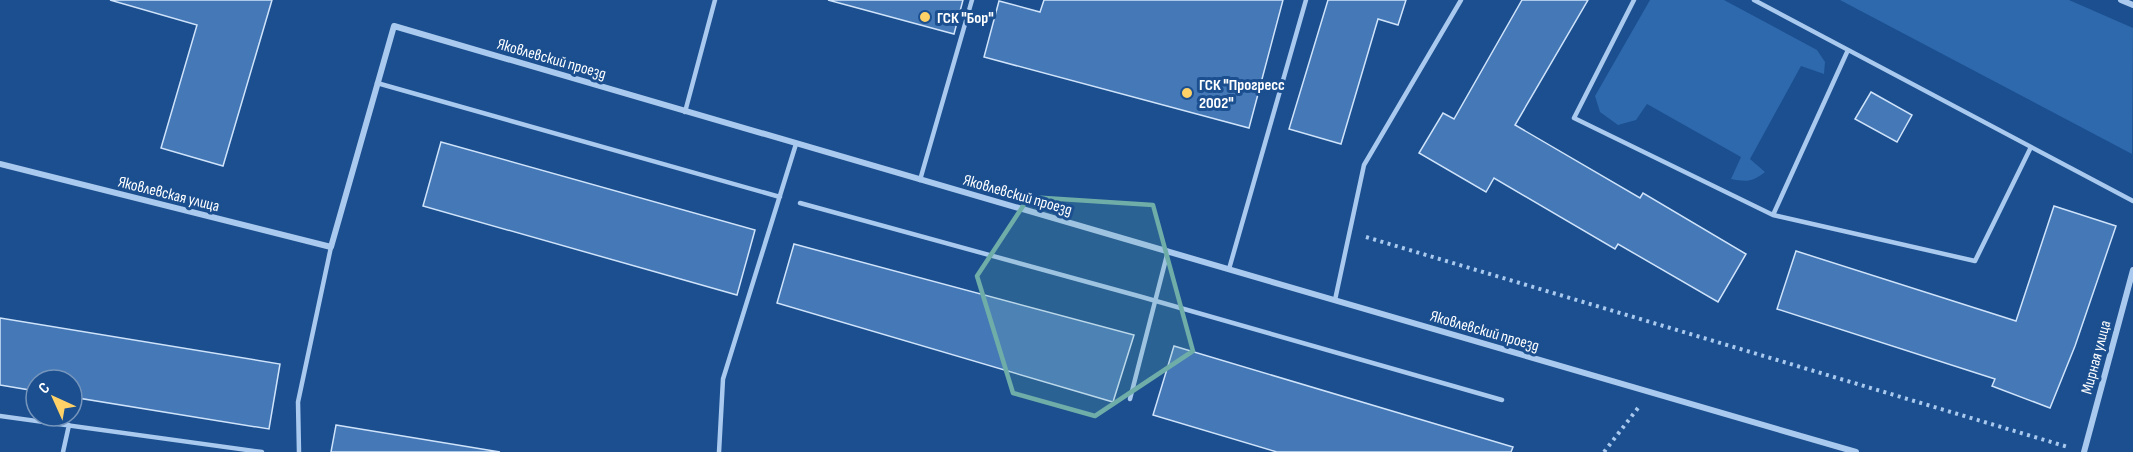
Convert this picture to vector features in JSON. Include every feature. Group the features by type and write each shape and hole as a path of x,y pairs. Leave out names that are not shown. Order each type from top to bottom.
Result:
{"street":[{"path":"2121,0 2133,5"},
{"name":"Яковлевский проезд","path":"331,247 394,26 1856,452"},
{"name":"Яковлевская улица","path":"0,164 331,247"},
{"name":"Мирная улица","path":"2084,452 2133,270"}],"lane":[{"path":"685,112 715,0"},
{"path":"920,180 972,0"},
{"path":"1229,269 1306,0"},
{"path":"1335,300 1364,165 1461,0"},
{"path":"1634,0 1574,118 1773,215 1975,261 2031,147"},
{"path":"1754,0 2133,201"},
{"path":"1773,215 1848,50"},
{"path":"377,83 780,197"},
{"path":"719,452 723,379 796,144"},
{"path":"800,203 1155,300 1502,400"},
{"path":"299,452 297,402 331,247"},
{"path":"1130,399 1168,251"},
{"path":"0,416 24,419"},
{"path":"84,427 262,452"},
{"path":"63,452 68,428"}],"path":[{"path":"1349,232 2084,452"},
{"path":"1604,452 1651,392"}],"highlighted area":[{"path":"1029,197 1153,205 1193,351 1095,416 1013,393 977,276"}],"shaded area":[{"path":"1650,0 1724,0 1817,50 1825,62 1824,74 1801,66 1750,159 1765,172 1757,178 1741,181 1731,179 1741,157 1647,104 1636,120 1618,125 1600,112 1595,96"},
{"path":"1840,0 2069,0 2133,28 2132,154"}],"building":[{"path":"110,0 272,0 223,166 161,148 197,25"},
{"name":"ГСК \"Бор\"","path":"828,0 963,0 954,34"},
{"name":"ГСК \"Прогресс 2002\"","path":"1044,0 1283,0 1249,128 984,57 999,1 1040,12"},
{"path":"1328,0 1406,0 1398,25 1378,19 1341,144 1289,129"},
{"path":"1522,0 1588,0 1515,125 1640,198 1643,193 1746,254 1718,302 1618,244 1615,249 1494,178 1486,192 1419,153 1443,113 1454,119"},
{"path":"1871,92 1912,115 1897,142 1855,119"},
{"path":"441,142 755,230 737,295 423,206"},
{"path":"2054,206 2116,226 2075,346 2050,408 1992,386 1995,379 1777,309 1796,251 2016,321"},
{"path":"794,244 1134,335 1113,402 777,303"},
{"path":"0,318 280,364 269,429 84,399 84,368 24,368 24,389 0,385"},
{"path":"1174,346 1513,447 1511,452 1277,452 1153,415"},
{"path":"336,425 500,452 331,452"}],"place":[{"name":"ГСК \"Бор\"","path":"925,17"},
{"name":"ГСК \"Прогресс 2002\"","path":"1187,93"}]}
